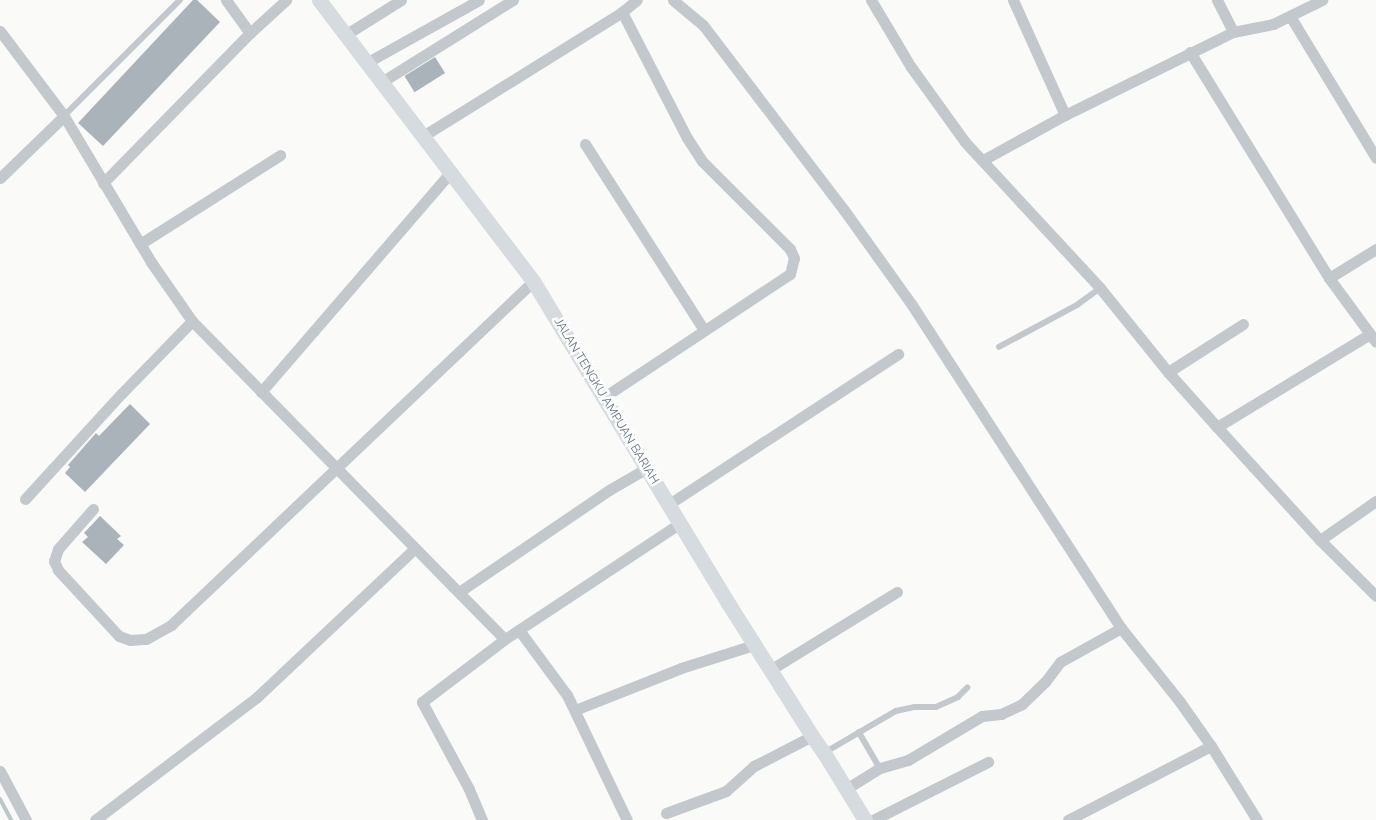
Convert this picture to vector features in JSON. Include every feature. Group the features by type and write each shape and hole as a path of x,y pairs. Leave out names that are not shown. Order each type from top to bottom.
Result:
{"main road":[{"name":"JALAN TENGKU AMPUAN BARIAH","path":"319,0 380,83 451,172 533,282 754,645 824,753 864,820"}],"street":[{"path":"226,0 250,33"},
{"path":"103,183 250,33 286,0"},
{"path":"344,35 401,0"},
{"path":"366,64 479,0"},
{"path":"380,83 513,0"},
{"path":"423,136 622,12 637,0"},
{"path":"673,0 703,25 844,210 912,305 1121,628 1180,702 1211,746 1257,820"},
{"path":"871,0 911,67 965,142 1100,288 1168,372 1217,427 1320,540 1376,596"},
{"path":"1013,0 1065,115"},
{"path":"1217,0 1233,32"},
{"path":"983,160 1065,115 1190,52 1233,32 1257,28 1290,16 1322,0"},
{"path":"604,397 790,274 794,258 790,249 702,161 687,138 622,12"},
{"path":"1290,16 1376,158"},
{"path":"0,31 64,116 140,244 192,322 505,638"},
{"path":"1190,52 1330,278 1373,338 1217,427"},
{"path":"0,178 64,116"},
{"path":"585,144 704,330"},
{"path":"140,244 280,155"},
{"path":"260,392 451,172"},
{"path":"1330,278 1376,249"},
{"path":"93,509 58,549 54,561 58,570 120,636 130,640 146,638 171,625 533,282"},
{"path":"25,499 120,394 192,322"},
{"path":"1168,372 1243,324"},
{"path":"669,504 898,354"},
{"path":"459,592 609,490 647,468"},
{"path":"1320,540 1376,501"},
{"path":"482,820 469,789 422,702 505,638 680,523"},
{"path":"95,820 256,697 415,548"},
{"path":"770,670 897,592"},
{"path":"846,789 880,768 908,760 982,716 1000,714 1022,704 1045,682 1060,662 1121,628"},
{"path":"519,630 560,683 575,710 627,820"},
{"path":"575,710 681,668 754,645"},
{"path":"666,813 726,791 754,766 812,736"},
{"path":"1068,820 1211,746"},
{"path":"873,820 988,762"},
{"path":"0,771 26,820"}],"lane":[{"path":"64,116 180,0"},
{"path":"999,347 1077,305 1100,288"},
{"path":"824,753 896,711 915,707 936,707 958,697 967,688"},
{"path":"859,732 880,768"}],"building":[{"path":"193,0 197,0 220,22 103,146 78,123"},
{"path":"435,57 445,73 415,92 404,76"},
{"path":"130,404 150,424 85,492 65,473 70,467 68,465 96,433 99,436"},
{"path":"100,516 121,536 117,539 124,545 106,564 82,542 88,537 84,533"}],"waterway":[{"path":"0,799 11,820"}]}
